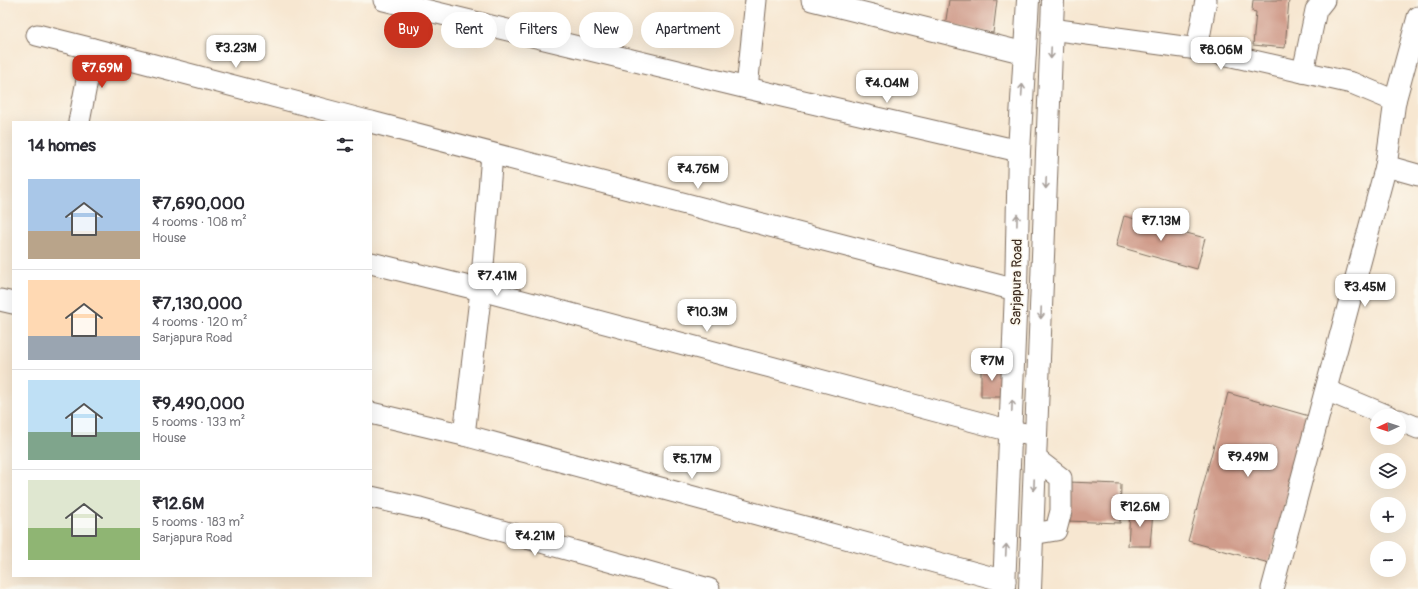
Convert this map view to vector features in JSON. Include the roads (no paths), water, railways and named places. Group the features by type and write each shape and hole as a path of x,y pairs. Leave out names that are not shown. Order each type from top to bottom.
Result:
{"main road":[{"name":"Sarjapura Road","path":"1004,585 1016,290 1019,152 1028,0"},
{"name":"Sarjapura Road","path":"1030,589 1053,0"}],"street":[{"path":"384,0 1019,152"},
{"path":"747,88 756,0"},
{"path":"812,0 1025,53"},
{"path":"1197,49 1206,0"},
{"path":"1303,72 1316,10 1324,0"},
{"path":"1272,589 1386,166 1395,102 1418,16"},
{"path":"1052,29 1197,49 1352,83 1395,102"},
{"path":"37,35 367,121"},
{"path":"79,121 93,49"},
{"path":"372,122 1016,290"},
{"path":"464,435 482,290 492,154"},
{"path":"1386,166 1418,175"},
{"path":"372,263 482,290 1011,431 1036,436"},
{"path":"0,300 12,303"},
{"path":"1326,390 1371,409"},
{"path":"372,413 464,435 1004,585"},
{"path":"1406,423 1418,428"},
{"path":"372,497 420,508 709,589"}]}
